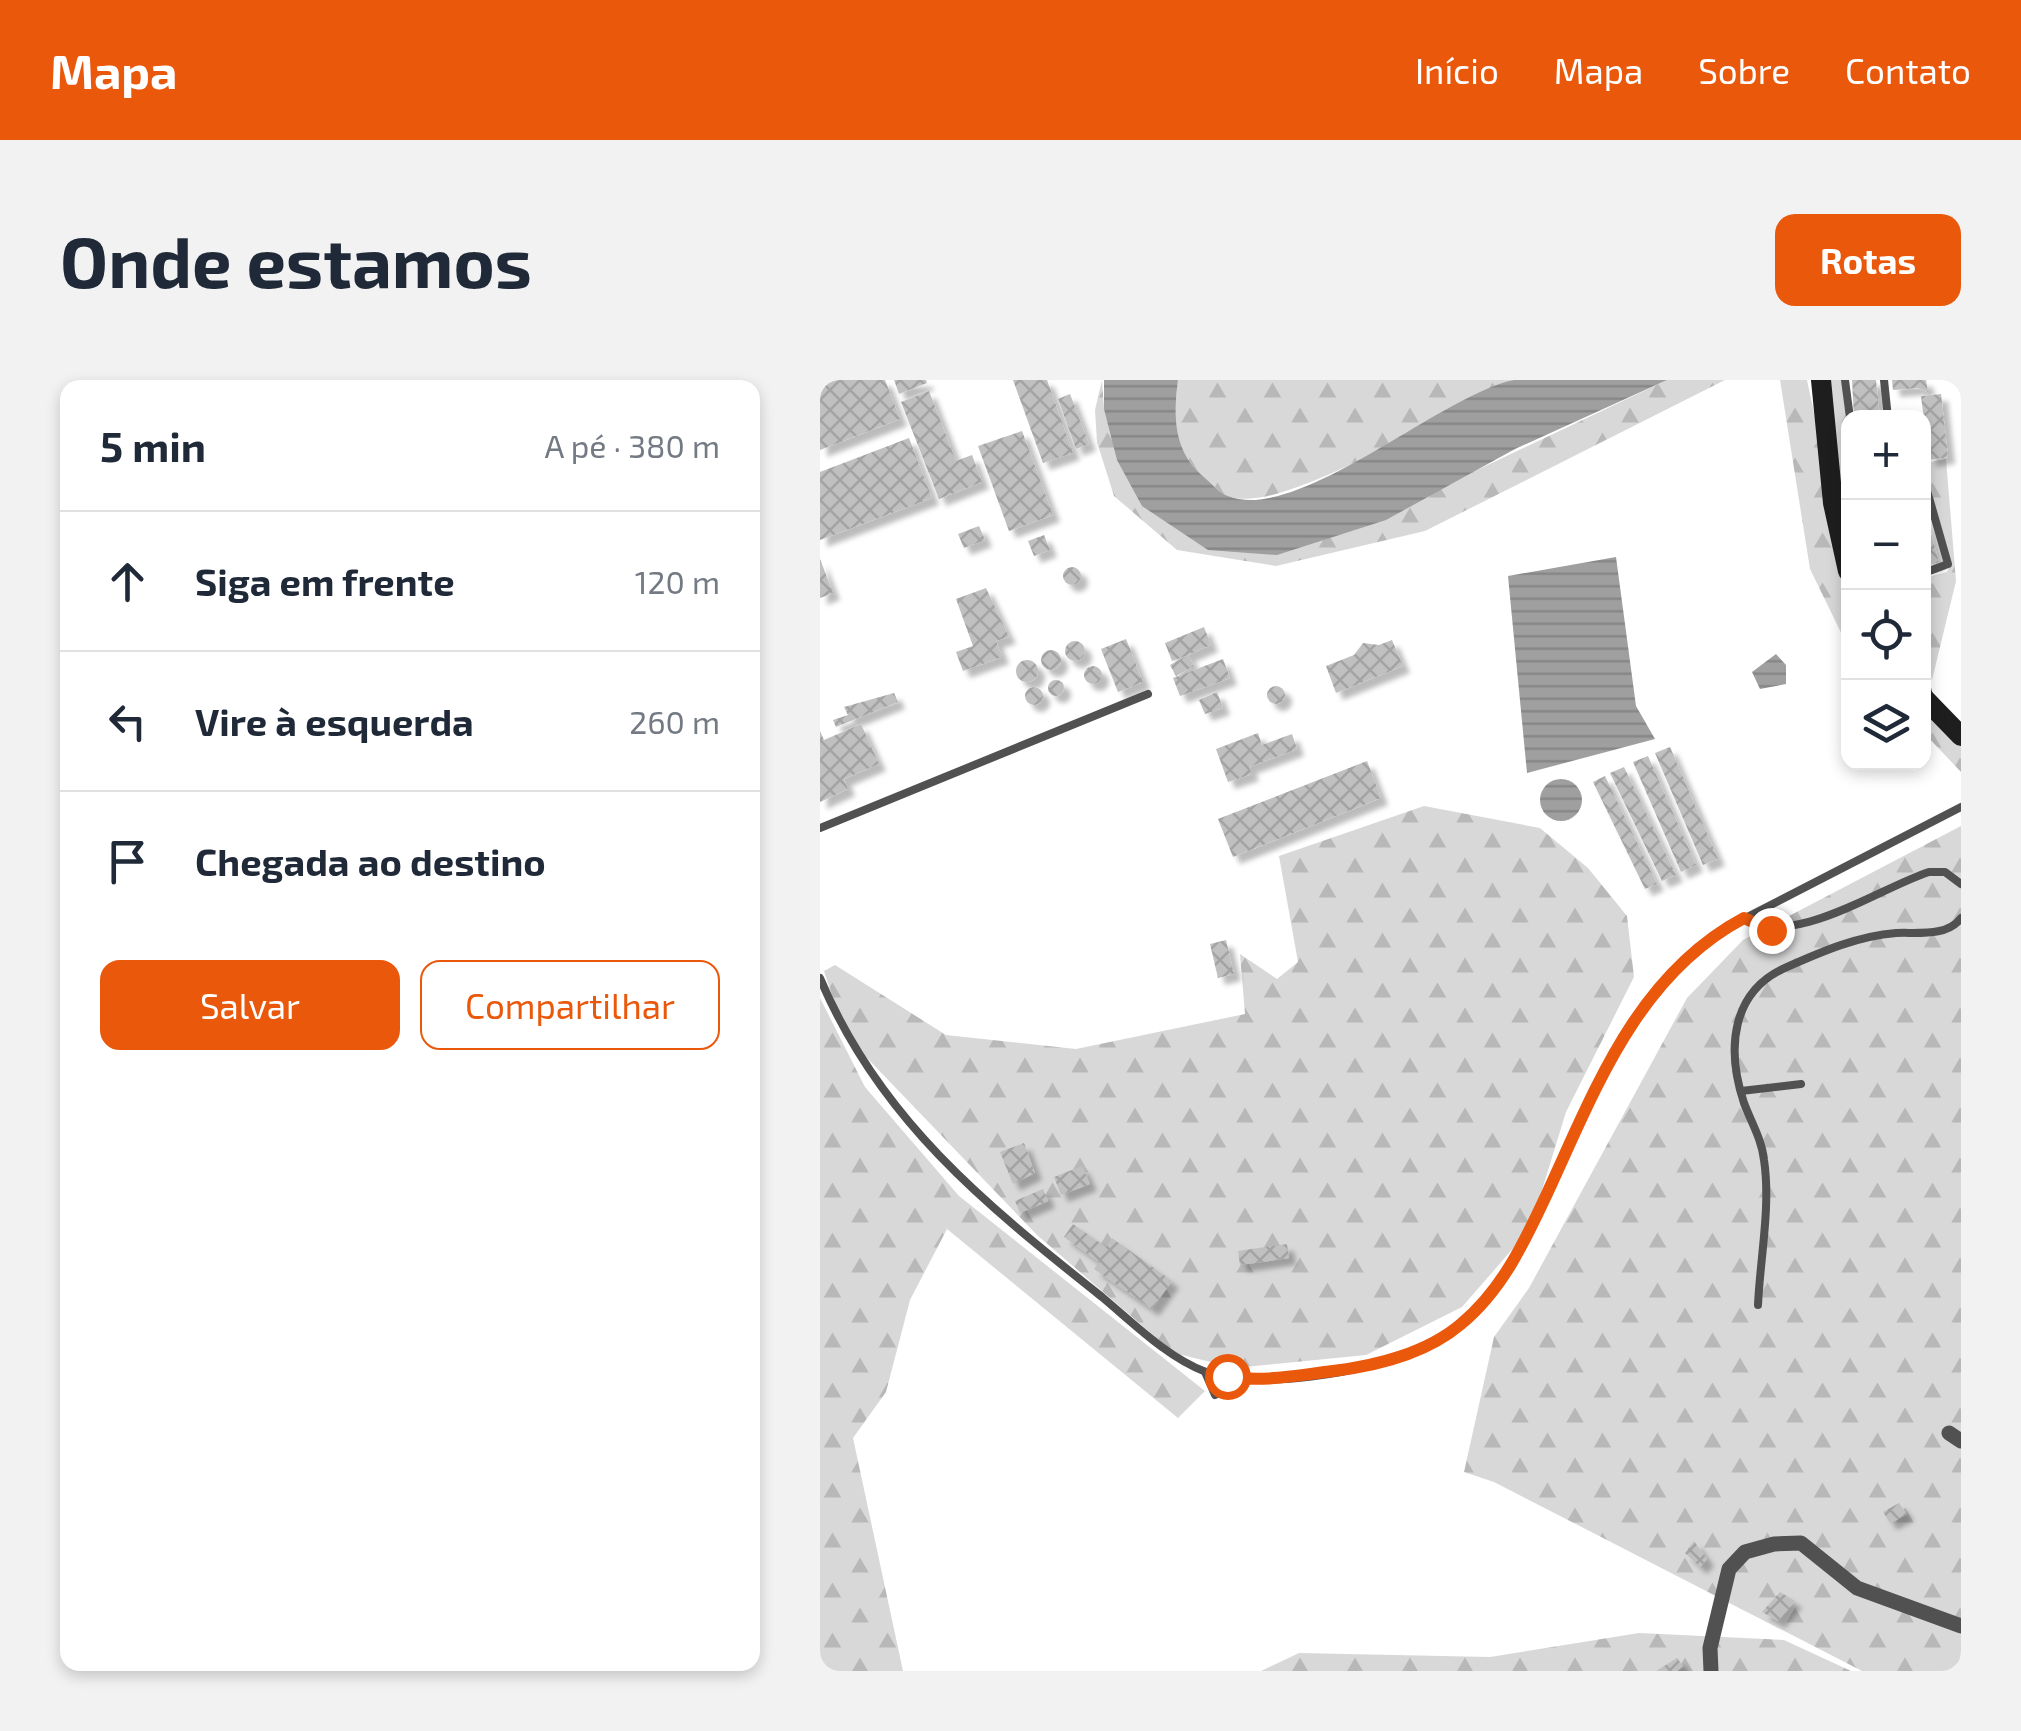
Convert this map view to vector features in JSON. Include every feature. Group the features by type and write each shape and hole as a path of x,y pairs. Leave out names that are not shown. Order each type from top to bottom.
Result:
{"main road":[{"path":"1822,380 1841,536"},
{"path":"1931,706 1961,736"}],"street":[{"path":"1712,1671 1710,1648 1728,1569 1745,1552 1774,1544 1802,1543 1857,1588 1961,1626"}],"lane":[{"path":"1845,380 1849,410"},
{"path":"1884,380 1887,410"},
{"path":"1931,498 1948,564 1931,571"},
{"path":"820,828 1148,694"},
{"path":"820,978 836,1019 860,1061 930,1148 1021,1233 1161,1345 1205,1371 1238,1378 1355,1368 1413,1352 1458,1326 1490,1296 1520,1252 1588,1104 1653,992 1688,955 1744,918 1961,807"},
{"path":"1744,918 1760,928 1786,927 1929,872 1954,875 1961,884"},
{"path":"1758,1306 1765,1162 1741,1091 1734,1040 1737,1017 1746,998 1763,980 1829,948 1877,935 1945,930 1961,918"},
{"path":"1741,1091 1800,1084"},
{"path":"1205,1371 1215,1395"}],"green space":[{"path":"1102,380 1104,409 1208,550 1475,471 1667,380 1725,380 1425,531 1276,566 1177,550 1114,496 1097,442 1095,410"},
{"path":"1178,380 1514,380 1327,475 1288,491 1254,498 1221,493 1187,457 1176,421"},
{"path":"1780,380 1807,380 1841,538 1841,633 1810,569"},
{"path":"1827,380 1842,380 1845,410 1841,410 1841,483"},
{"path":"1946,459 1956,581 1932,680 1931,576 1947,572 1950,566 1931,490 1931,462"},
{"path":"1931,695 1961,726 1961,772 1931,740"},
{"path":"1424,806 1540,828 1588,868 1627,916 1634,977 1566,1112 1530,1229 1462,1307 1366,1355 1235,1368 1174,1353 1037,1235 845,1035 824,971 835,965 946,1035 1076,1049 1245,1014 1240,954 1277,979 1298,962 1279,856"},
{"path":"1961,826 1961,1671 1862,1671 1494,1482 1464,1472 1494,1337 1529,1288 1687,998 1743,940"},
{"path":"820,998 865,1087 959,1196 1205,1391 1178,1418 947,1229 910,1300 886,1392 853,1438 903,1671 820,1671"},
{"path":"1639,1633 1784,1640 1851,1671 1261,1671 1299,1653 1490,1657"}],"shaded area":[{"path":"1104,380 1178,380 1176,421 1187,457 1221,493 1257,500 1292,492 1330,475 1449,408 1514,380 1667,380 1515,449 1386,520 1277,555 1208,550 1142,506 1117,460 1104,409"},
{"path":"1616,557 1636,706 1655,739 1527,773 1508,576"},
{"path":"1776,654 1786,665 1786,684 1760,689 1752,672"},
{"path":"1561,779 1576,785 1582,800 1576,815 1561,821 1546,815 1540,800 1546,785"}],"building":[{"path":"820,380 885,380 900,419 820,450"},
{"path":"894,380 926,380 927,383 899,394"},
{"path":"1013,380 1047,380 1073,453 1043,463"},
{"path":"1852,380 1876,380 1879,410 1854,410"},
{"path":"1892,380 1926,380 1928,392 1918,388 1893,390"},
{"path":"929,391 956,461 972,455 982,482 939,499 901,402"},
{"path":"1070,394 1089,444 1076,449 1058,399"},
{"path":"1941,394 1948,457 1931,460 1931,410 1923,410 1921,396"},
{"path":"1022,431 1053,515 1009,531 978,446"},
{"path":"909,438 932,498 820,540 820,472"},
{"path":"979,526 985,540 964,548 958,534"},
{"path":"1931,534 1939,562 1931,565"},
{"path":"1044,535 1050,550 1034,556 1028,541"},
{"path":"820,559 833,593 820,598"},
{"path":"1072,567 1081,576 1072,585 1063,576"},
{"path":"986,588 1009,637 996,641 1002,657 963,671 956,652 973,646 956,599"},
{"path":"1204,627 1211,645 1172,661 1165,643"},
{"path":"1126,639 1143,682 1118,692 1101,649"},
{"path":"1392,640 1403,666 1336,693 1326,666 1354,655 1363,643 1379,645"},
{"path":"1075,641 1085,651 1075,661 1065,651"},
{"path":"1047,650 1055,650 1061,660 1055,670 1047,670 1041,664 1041,656"},
{"path":"1188,655 1194,666 1176,676 1170,665"},
{"path":"1223,659 1230,678 1180,696 1173,678"},
{"path":"1027,660 1035,663 1035,679 1027,682 1019,679 1016,671 1019,663"},
{"path":"1093,666 1102,675 1093,684 1084,675"},
{"path":"1056,680 1064,688 1056,696 1048,688"},
{"path":"1276,686 1285,695 1276,704 1267,695"},
{"path":"1034,687 1043,696 1034,705 1025,696"},
{"path":"1217,692 1223,708 1205,714 1199,700"},
{"path":"894,693 898,702 836,727 833,720 848,715 844,707"},
{"path":"861,724 879,764 844,779 848,789 820,802 820,731 824,740"},
{"path":"1258,733 1262,745 1292,734 1297,749 1249,767 1252,774 1228,782 1216,749"},
{"path":"1670,747 1718,859 1703,865 1655,753"},
{"path":"1648,756 1696,865 1681,872 1633,762"},
{"path":"1367,761 1381,798 1233,857 1218,819"},
{"path":"1624,767 1676,875 1662,881 1610,773"},
{"path":"1605,776 1657,884 1645,889 1593,782"},
{"path":"1226,940 1234,974 1218,978 1210,944"},
{"path":"1024,1143 1035,1173 1013,1184 1000,1152"},
{"path":"1082,1166 1090,1184 1061,1195 1054,1177"},
{"path":"1043,1189 1048,1201 1020,1213 1015,1201"},
{"path":"1073,1224 1106,1247 1112,1238 1172,1281 1152,1309 1094,1269 1099,1262 1064,1237"},
{"path":"1287,1244 1289,1258 1240,1265 1238,1251"},
{"path":"1899,1503 1907,1514 1890,1523 1883,1512"},
{"path":"1694,1541 1707,1559 1700,1567 1685,1553"},
{"path":"1780,1592 1795,1601 1778,1621 1762,1612"},
{"path":"1677,1658 1683,1666 1677,1671 1656,1671"}],"route":[{"path":"1227,1376 1285,1377 1355,1368 1413,1352 1458,1326 1490,1296 1520,1252 1588,1104 1620,1042 1653,992 1688,955 1744,918 1771,930"}]}
